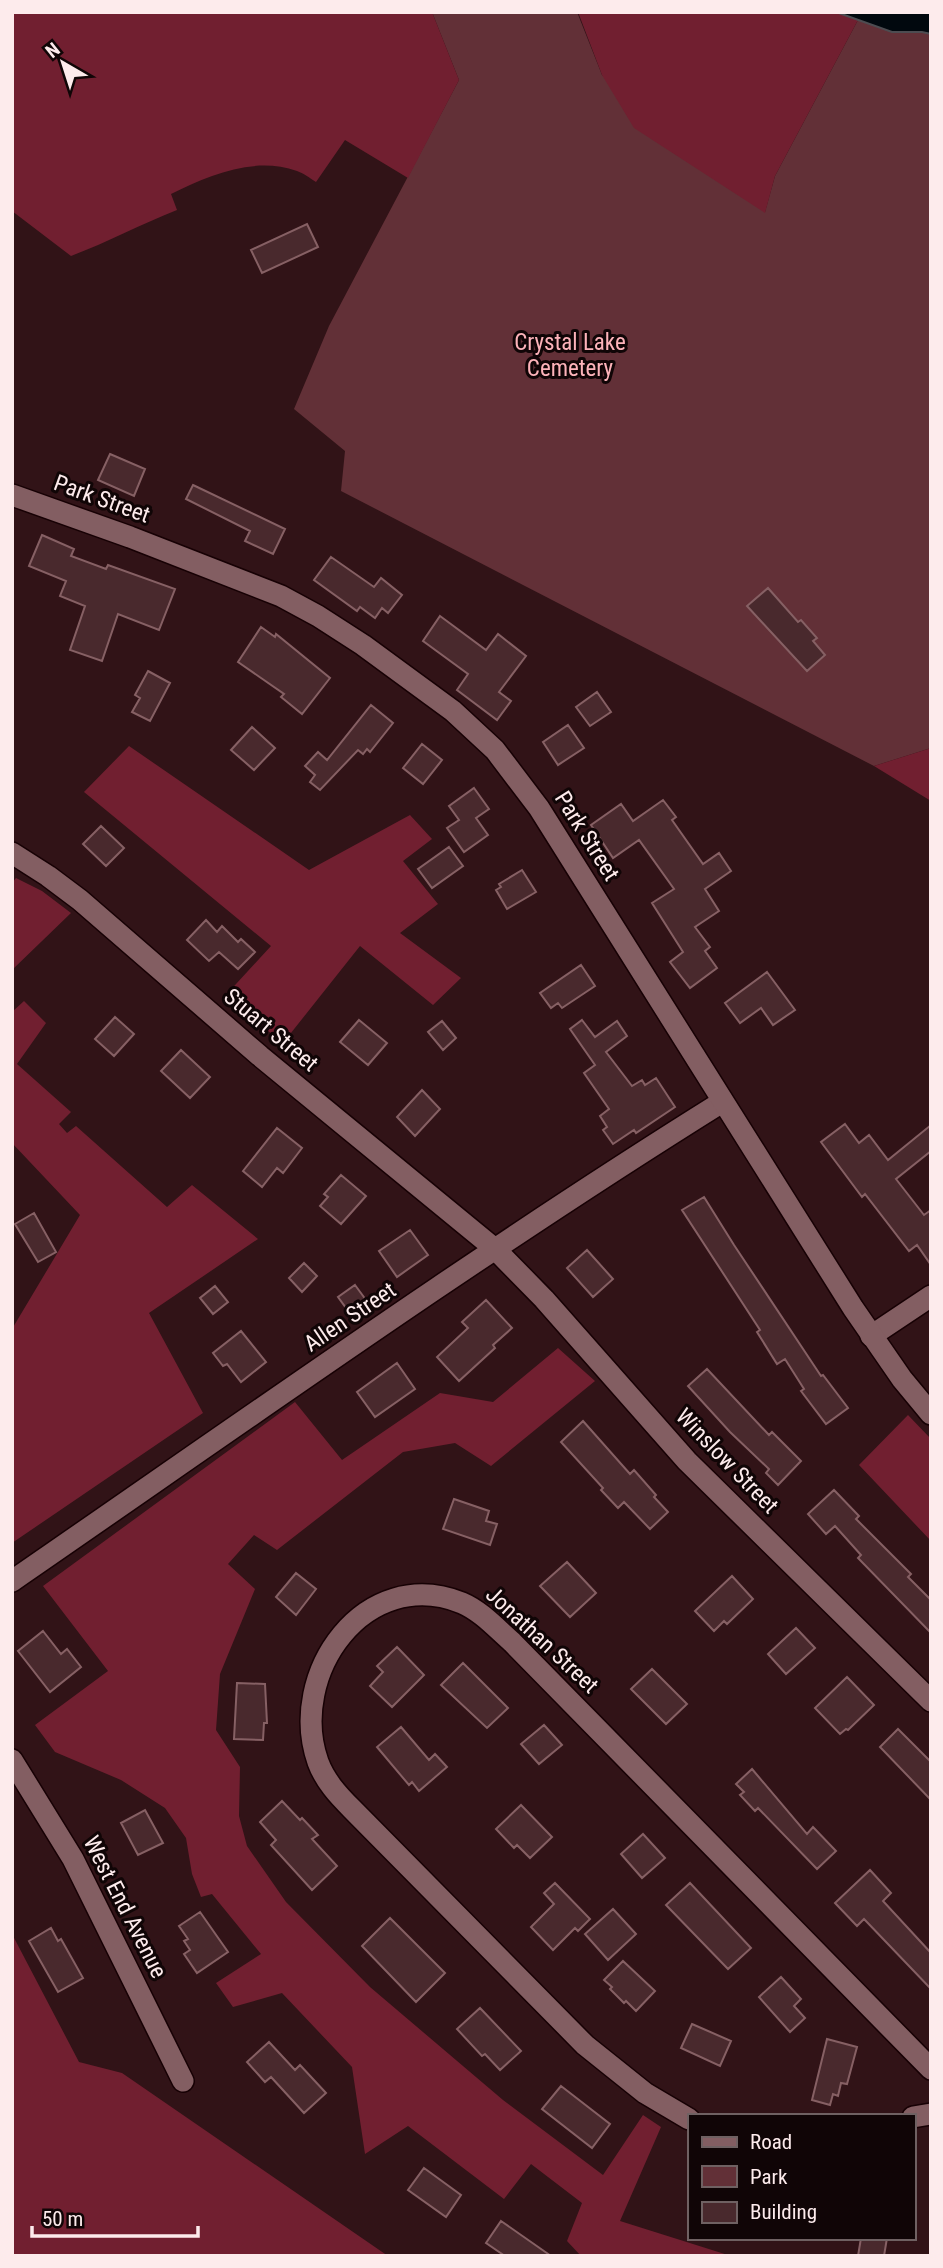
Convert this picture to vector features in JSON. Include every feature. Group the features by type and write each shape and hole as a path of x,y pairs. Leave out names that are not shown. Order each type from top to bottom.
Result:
{"street":[{"name":"Park Street","path":"12,495 131,537 296,603 363,645 453,711 495,750 539,808 871,1336 902,1380 931,1414"},
{"name":"Stuart Street","path":"12,853 80,900 260,1056 495,1249"},
{"name":"Allen Street","path":"12,1581 606,1174 722,1102"},
{"name":"Winslow Street","path":"495,1249 544,1299 687,1461 877,1651 931,1701"},
{"path":"871,1336 931,1296"},
{"name":"Jonathan Street","path":"688,2118 645,2093 584,2045 352,1809 323,1774 317,1760 312,1730 315,1693 326,1658 345,1628 360,1615 387,1602 418,1596 441,1597 462,1603 480,1614 512,1642 931,2069"},
{"name":"West End Avenue","path":"12,1760 74,1859 183,2081"}],"green space":[{"name":"Crystal Lake Cemetery","path":"432,12 577,12 602,75 765,212 775,176 858,20 892,32 931,34 931,748 874,766 341,491 345,451 294,409 329,326 459,80"}],"shaded area":[{"path":"12,12 432,12 459,80 408,178 345,140 316,182 297,171 281,167 248,167 216,174 171,194 177,210 71,256 12,211"},
{"path":"578,12 836,12 858,20 775,176 765,213 634,128 602,75"},
{"path":"836,12 931,12 931,34 892,32"},
{"path":"129,746 309,870 410,815 432,839 403,861 438,904 400,933 461,978 433,1005 360,946 283,1043 225,996 271,946 84,792"},
{"path":"931,748 931,801 874,766"},
{"path":"16,878 42,891 71,913 12,970 12,883"},
{"path":"24,1001 46,1023 17,1064 71,1112 59,1124 67,1133 76,1126 167,1207 192,1185 258,1239 149,1313 203,1413 12,1543 12,1329 80,1215 12,1143 12,1012"},
{"path":"558,1348 595,1381 491,1466 455,1443 403,1452 277,1550 254,1535 228,1564 255,1589 220,1674 216,1730 240,1767 239,1816 247,1846 286,1902 370,1987 503,2100 603,2175 643,2115 661,2127 620,2221 731,2256 581,2256 567,2241 582,2203 531,2164 504,2199 408,2126 365,2154 352,2067 282,1993 233,2007 216,1983 261,1954 212,1894 201,1897 192,1874 186,1838 165,1808 121,1780 55,1752 35,1725 108,1671 43,1586 295,1402 342,1460 440,1393 493,1402"},
{"path":"908,1415 931,1439 931,1541 859,1465"},
{"path":"12,1934 79,2062 122,2073 388,2256 12,2256"}],"building":[{"path":"307,224 318,247 262,273 251,250"},
{"path":"110,454 145,469 134,496 98,480"},
{"path":"193,485 285,529 273,554 245,541 250,531 186,499"},
{"path":"42,535 74,549 71,556 106,569 108,565 175,589 159,630 118,614 102,661 70,650 85,606 60,596 66,581 29,566"},
{"path":"331,557 374,587 381,578 402,595 388,613 382,608 375,618 360,607 357,611 314,580"},
{"path":"768,588 798,622 801,620 817,638 813,641 825,655 807,671 747,606"},
{"path":"440,616 486,650 498,634 526,656 499,692 511,701 497,720 457,690 468,674 423,641"},
{"path":"261,627 275,637 276,634 330,678 302,714 281,697 284,694 238,662"},
{"path":"148,671 170,683 150,721 132,712 140,698 135,695"},
{"path":"597,692 611,712 590,726 576,707"},
{"path":"371,705 393,723 370,752 367,749 363,754 358,750 320,790 310,782 315,775 305,766 318,752 327,760"},
{"path":"568,725 584,748 558,765 543,742"},
{"path":"252,727 275,748 254,770 231,750"},
{"path":"422,744 442,760 423,784 403,768"},
{"path":"474,788 489,809 476,818 488,835 464,852 447,828 459,820 449,806"},
{"path":"663,800 676,817 672,820 703,864 719,853 731,871 705,889 719,911 695,927 710,947 705,951 717,968 690,988 670,962 683,952 652,903 674,889 639,840 613,858 591,825 621,804 633,821"},
{"path":"101,826 124,848 106,866 83,844"},
{"path":"449,847 463,866 432,888 418,869"},
{"path":"522,870 536,892 507,909 496,890 501,887 499,884"},
{"path":"206,920 217,932 222,926 238,942 241,939 255,952 238,969 219,952 209,961 187,940"},
{"path":"581,965 595,986 562,1008 558,1003 551,1008 540,993"},
{"path":"767,972 795,1010 773,1025 761,1008 740,1023 725,1003"},
{"path":"115,1017 134,1034 114,1056 95,1039"},
{"path":"359,1020 387,1043 368,1065 340,1042"},
{"path":"582,1020 595,1037 617,1021 627,1036 606,1052 632,1086 642,1080 645,1085 656,1078 675,1107 636,1133 634,1130 613,1144 603,1130 607,1127 600,1116 609,1109 584,1073 595,1065 570,1029"},
{"path":"442,1021 456,1038 443,1050 428,1032"},
{"path":"181,1050 210,1077 190,1098 161,1071"},
{"path":"422,1090 440,1109 415,1136 397,1117"},
{"path":"845,1124 859,1143 869,1135 888,1160 931,1125 931,1151 896,1179 924,1215 931,1210 931,1265 917,1245 909,1251 865,1194 862,1197 821,1142"},
{"path":"277,1128 302,1148 283,1173 277,1168 262,1187 243,1171"},
{"path":"341,1175 366,1196 341,1224 320,1206 328,1197 324,1194"},
{"path":"704,1197 821,1376 823,1375 848,1408 826,1424 801,1391 804,1389 785,1359 777,1364 757,1332 760,1330 682,1210"},
{"path":"34,1213 56,1252 38,1262 15,1224"},
{"path":"410,1230 428,1255 397,1277 379,1251"},
{"path":"587,1250 613,1279 593,1297 567,1268"},
{"path":"304,1263 317,1276 302,1292 289,1278"},
{"path":"355,1285 366,1300 349,1312 338,1297"},
{"path":"215,1286 228,1302 213,1314 200,1298"},
{"path":"486,1300 512,1328 493,1345 495,1348 459,1381 437,1357 468,1328 462,1322"},
{"path":"241,1331 266,1362 241,1382 227,1364 223,1366 213,1353"},
{"path":"397,1363 415,1389 375,1417 357,1392"},
{"path":"707,1369 769,1435 772,1432 801,1461 778,1485 766,1473 769,1469 688,1386"},
{"path":"583,1421 630,1474 634,1470 668,1512 650,1529 624,1502 618,1508 561,1442"},
{"path":"834,1490 859,1516 856,1519 911,1574 908,1577 931,1600 931,1633 858,1558 861,1555 835,1526 826,1534 808,1514"},
{"path":"454,1499 489,1511 486,1521 497,1524 490,1545 443,1529"},
{"path":"567,1562 596,1593 570,1617 540,1586"},
{"path":"296,1573 316,1589 296,1615 276,1597"},
{"path":"732,1576 753,1599 727,1624 724,1621 714,1631 695,1611"},
{"path":"796,1628 815,1648 786,1674 768,1654"},
{"path":"43,1631 61,1654 67,1649 81,1667 50,1692 18,1651"},
{"path":"397,1647 424,1675 392,1707 370,1686 383,1672 377,1666"},
{"path":"463,1663 508,1708 487,1728 441,1685"},
{"path":"652,1669 687,1704 666,1724 631,1689"},
{"path":"847,1677 874,1705 848,1730 840,1734 815,1708"},
{"path":"237,1683 265,1684 267,1723 264,1723 263,1740 234,1739"},
{"path":"544,1725 562,1745 539,1764 521,1744"},
{"path":"401,1727 429,1760 435,1754 447,1767 419,1791 412,1782 409,1785 377,1747"},
{"path":"898,1729 931,1762 931,1800 880,1747"},
{"path":"752,1769 807,1834 813,1827 836,1851 817,1869 758,1808 755,1811 740,1795 744,1792 736,1784"},
{"path":"282,1801 318,1835 312,1839 337,1866 312,1890 271,1845 276,1840 260,1822"},
{"path":"521,1805 552,1837 530,1858 517,1845 514,1848 496,1829"},
{"path":"145,1810 163,1843 138,1855 121,1823"},
{"path":"643,1834 665,1858 642,1878 621,1854"},
{"path":"870,1870 891,1893 883,1901 931,1953 931,1989 864,1919 857,1926 835,1903"},
{"path":"555,1883 590,1919 578,1931 575,1928 553,1950 531,1927 554,1904 544,1893"},
{"path":"690,1883 751,1948 728,1969 666,1905"},
{"path":"613,1909 636,1934 608,1960 585,1934"},
{"path":"200,1912 228,1952 197,1973 184,1954 190,1950 184,1941 188,1939 179,1926"},
{"path":"390,1918 445,1973 416,2002 362,1946"},
{"path":"51,1928 58,1941 61,1939 83,1978 58,1992 29,1941"},
{"path":"623,1961 655,1991 636,2011 626,2001 624,2003 604,1980"},
{"path":"781,1977 801,1999 794,2006 805,2018 790,2032 759,1997"},
{"path":"480,2008 521,2051 500,2070 485,2054 482,2056 457,2029"},
{"path":"692,2024 731,2041 720,2066 681,2048"},
{"path":"827,2039 857,2047 847,2084 841,2083 838,2096 833,2094 830,2105 812,2100"},
{"path":"269,2042 295,2070 300,2065 326,2093 304,2113 271,2077 265,2082 247,2062"},
{"path":"561,2086 610,2124 592,2148 542,2109"},
{"path":"424,2168 461,2195 446,2217 408,2190"},
{"path":"501,2221 551,2256 505,2256 486,2243"},
{"path":"861,2240 887,2240 884,2256 858,2256"}]}
